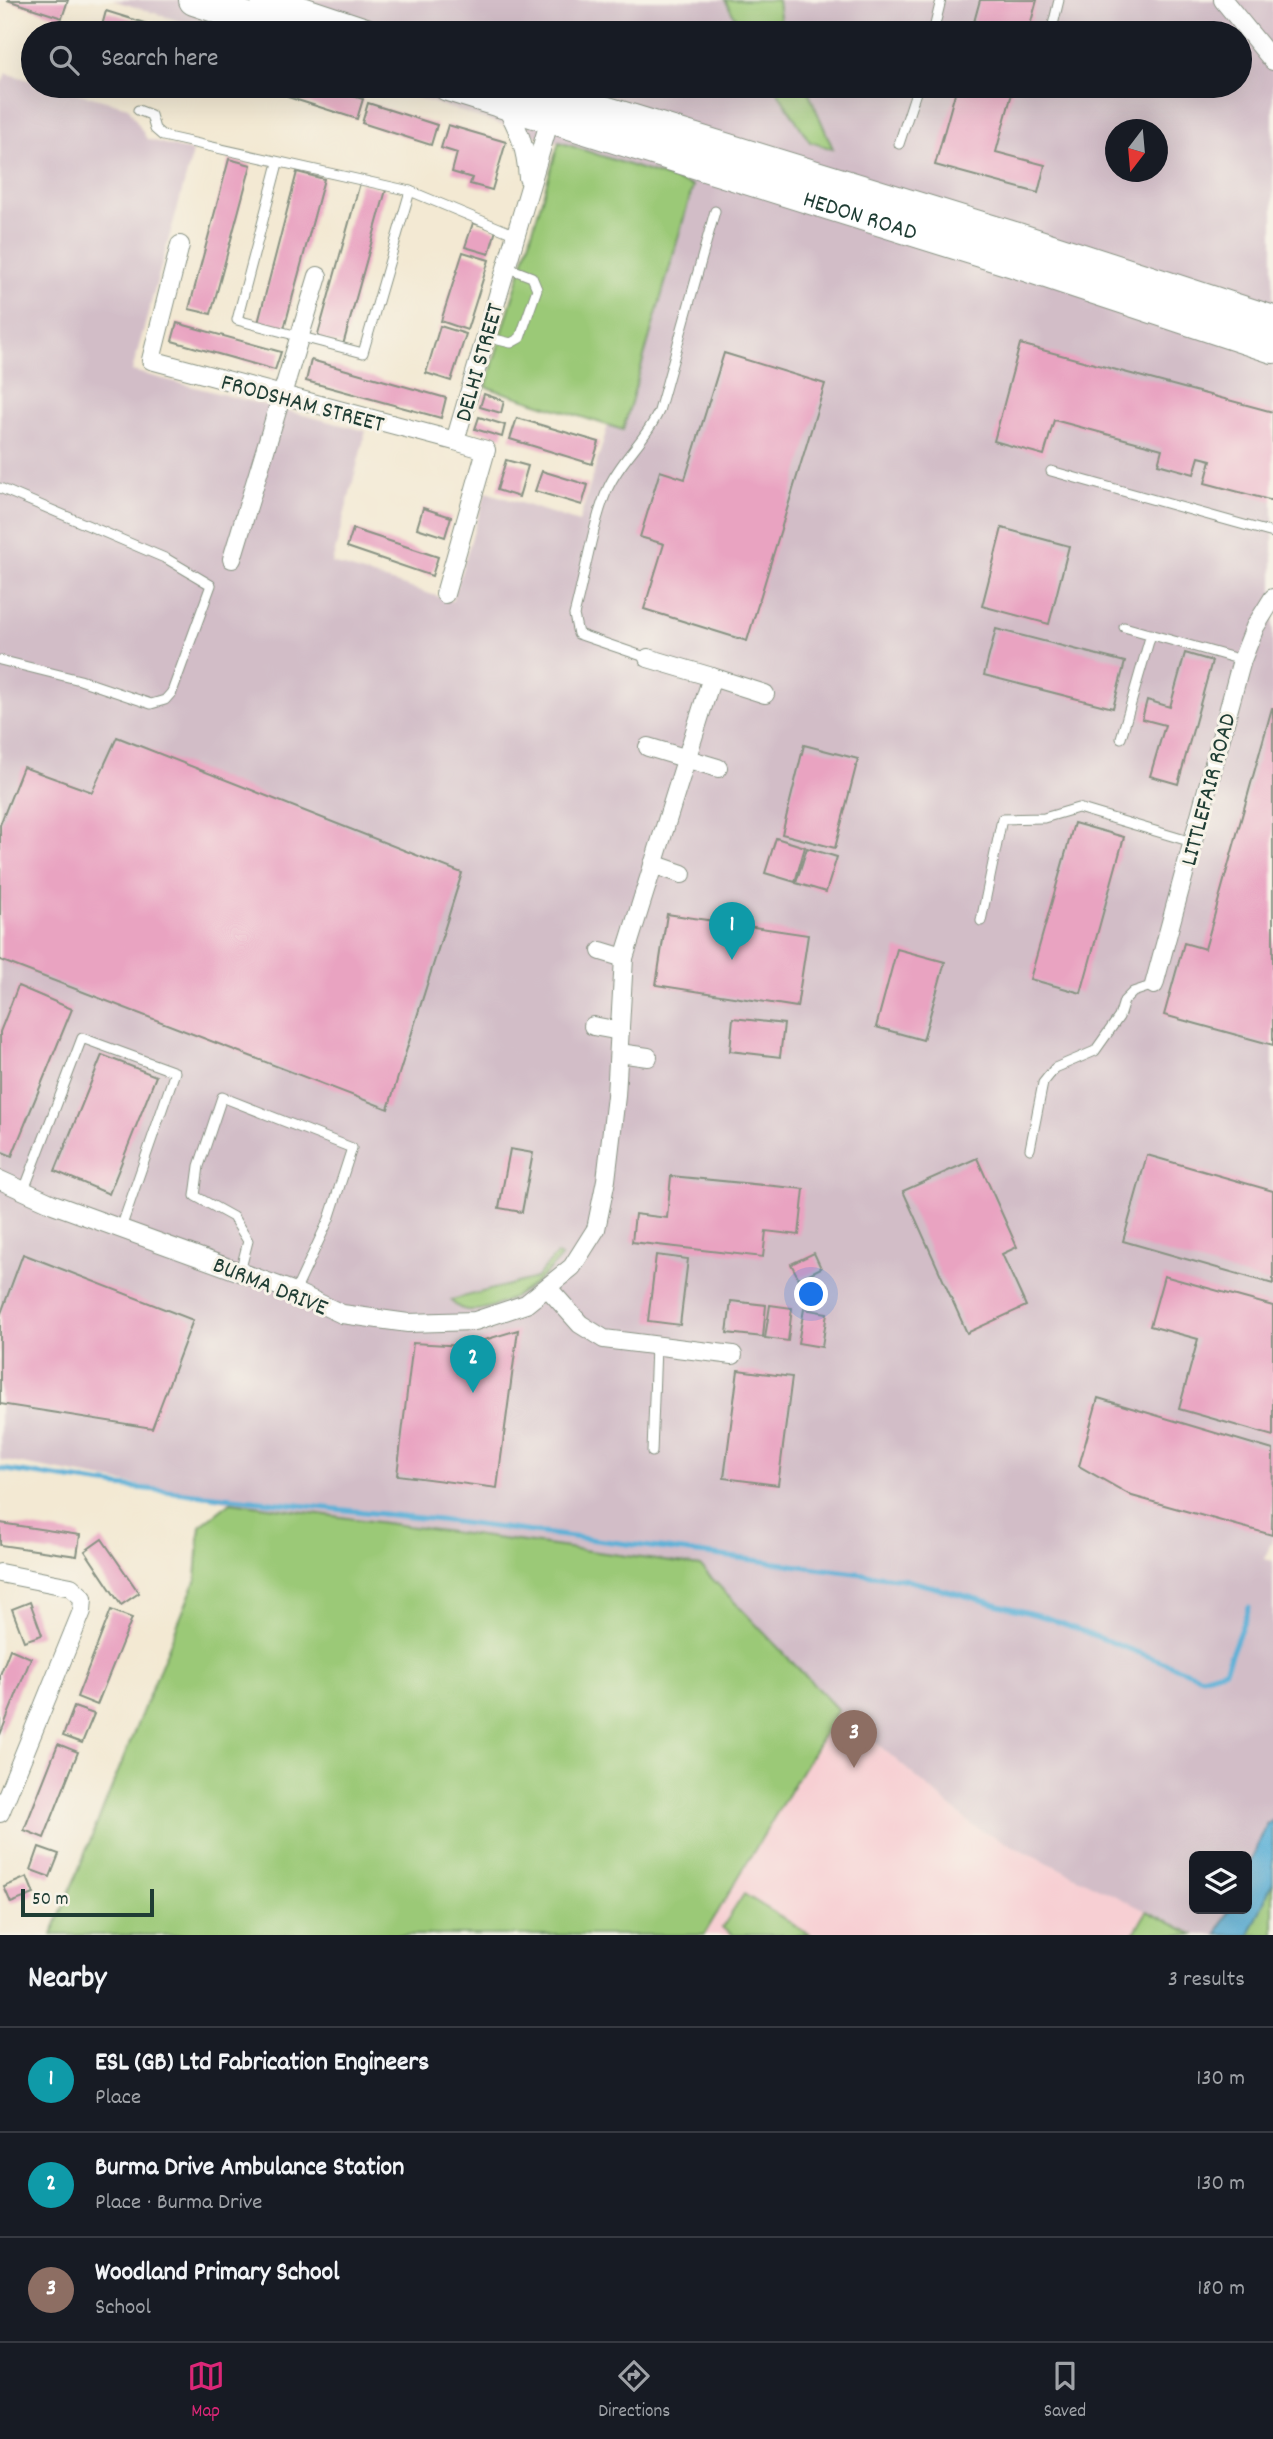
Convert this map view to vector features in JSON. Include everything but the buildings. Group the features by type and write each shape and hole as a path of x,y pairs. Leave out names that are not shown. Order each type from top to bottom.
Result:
{"highway":[{"path":"194,0 256,21"},
{"path":"266,0 329,21"},
{"name":"HEDON ROAD","path":"519,98 550,118 1013,262 1273,348"},
{"name":"HEDON ROAD","path":"527,98 1021,239 1273,321"}],"street":[{"path":"1223,0 1240,21"},
{"path":"1252,35 1273,61"},
{"name":"DELHI STREET","path":"514,98 526,152 529,188"},
{"name":"DELHI STREET","path":"445,594 486,450 455,441 550,118"},
{"name":"FRODSHAM STREET","path":"180,245 151,360 281,397 455,441"},
{"path":"232,559 318,276"},
{"name":"LITTLEFAIR ROAD","path":"1154,985 1242,660 1255,627 1273,598"},
{"path":"648,658 765,694"},
{"name":"BURMA DRIVE","path":"0,1180 295,1292 342,1314 421,1323 475,1321 526,1304 548,1289 572,1267 596,1229 606,1180 617,1097 624,958 712,677"},
{"path":"648,747 718,768"},
{"path":"653,864 682,874"},
{"path":"601,951 624,958"},
{"path":"593,1027 620,1031"},
{"path":"619,1053 648,1057"},
{"path":"548,1289 580,1324 604,1339 733,1355"},
{"path":"0,1573 71,1587 83,1598 82,1611 0,1812"}],"lane":[{"path":"936,21 941,0"},
{"path":"1054,21 1059,0"},
{"path":"899,144 914,98"},
{"path":"138,110 151,115 155,129 163,136 410,191 516,234"},
{"path":"278,163 237,320 363,353 410,191"},
{"path":"648,658 578,634 574,615 608,489 621,465 649,434 659,411 715,211"},
{"path":"485,337 511,343 520,338 537,289 533,277 506,267"},
{"path":"1051,471 1273,533"},
{"path":"0,488 167,559 211,585 172,692 165,700 151,704 80,680 0,660"},
{"path":"1124,627 1242,660"},
{"path":"1121,738 1151,635"},
{"path":"981,921 1002,819 1044,818 1078,808 1192,842"},
{"path":"1030,1149 1043,1083 1055,1068 1095,1051 1119,1017 1124,1001 1133,992 1154,985"},
{"path":"24,1190 82,1038 175,1072 121,1228"},
{"path":"240,1272 248,1241 233,1217 195,1196 199,1166 222,1097 352,1148 329,1219 295,1292"},
{"path":"652,1452 656,1346"}],"shaded area":[{"path":"113,0 1273,0 1273,1537 1265,1559 1273,1561 1273,1820 1267,1824 1252,1858 1252,1851 1189,1851 1189,1914 1227,1914 1217,1935 1195,1935 973,1826 838,1710 700,1566 231,1502 0,1460 0,87 6,73 21,77 21,98 95,98 128,107 147,139 193,152 132,371 366,431 332,563 452,601 486,492 579,522 608,425 623,429 693,186 418,98 1252,98 1252,21 179,21"},
{"path":"838,1710 973,1826 1147,1911 1133,1935 704,1935"}],"green space":[{"path":"725,0 778,0 781,21 737,21"},
{"path":"782,98 811,98 833,149 810,142"},
{"path":"559,142 693,186 623,430 486,387"},
{"path":"557,1254 561,1257 541,1278 504,1302 480,1310 468,1310 458,1307 451,1300 536,1278"},
{"path":"231,1502 700,1566 838,1710 704,1935 52,1935 196,1579 200,1526"},
{"path":"1273,1882 1273,1935 1249,1935"},
{"path":"744,1894 810,1935 733,1935 722,1928"},
{"path":"1147,1911 1195,1935 1133,1935"}],"water":[{"path":"1273,1820 1273,1882 1249,1935 1217,1935 1227,1914 1252,1914 1252,1858 1267,1824"}],"waterway":[{"path":"0,1469 119,1486 439,1520 903,1579 1048,1618 1202,1677 1225,1670 1249,1607"}],"place":[{"name":"ESL (GB) Ltd Fabrication Engineers","path":"732,960"},
{"name":"Burma Drive Ambulance Station","path":"473,1393"},
{"name":"Woodland Primary School","path":"854,1768"}]}
